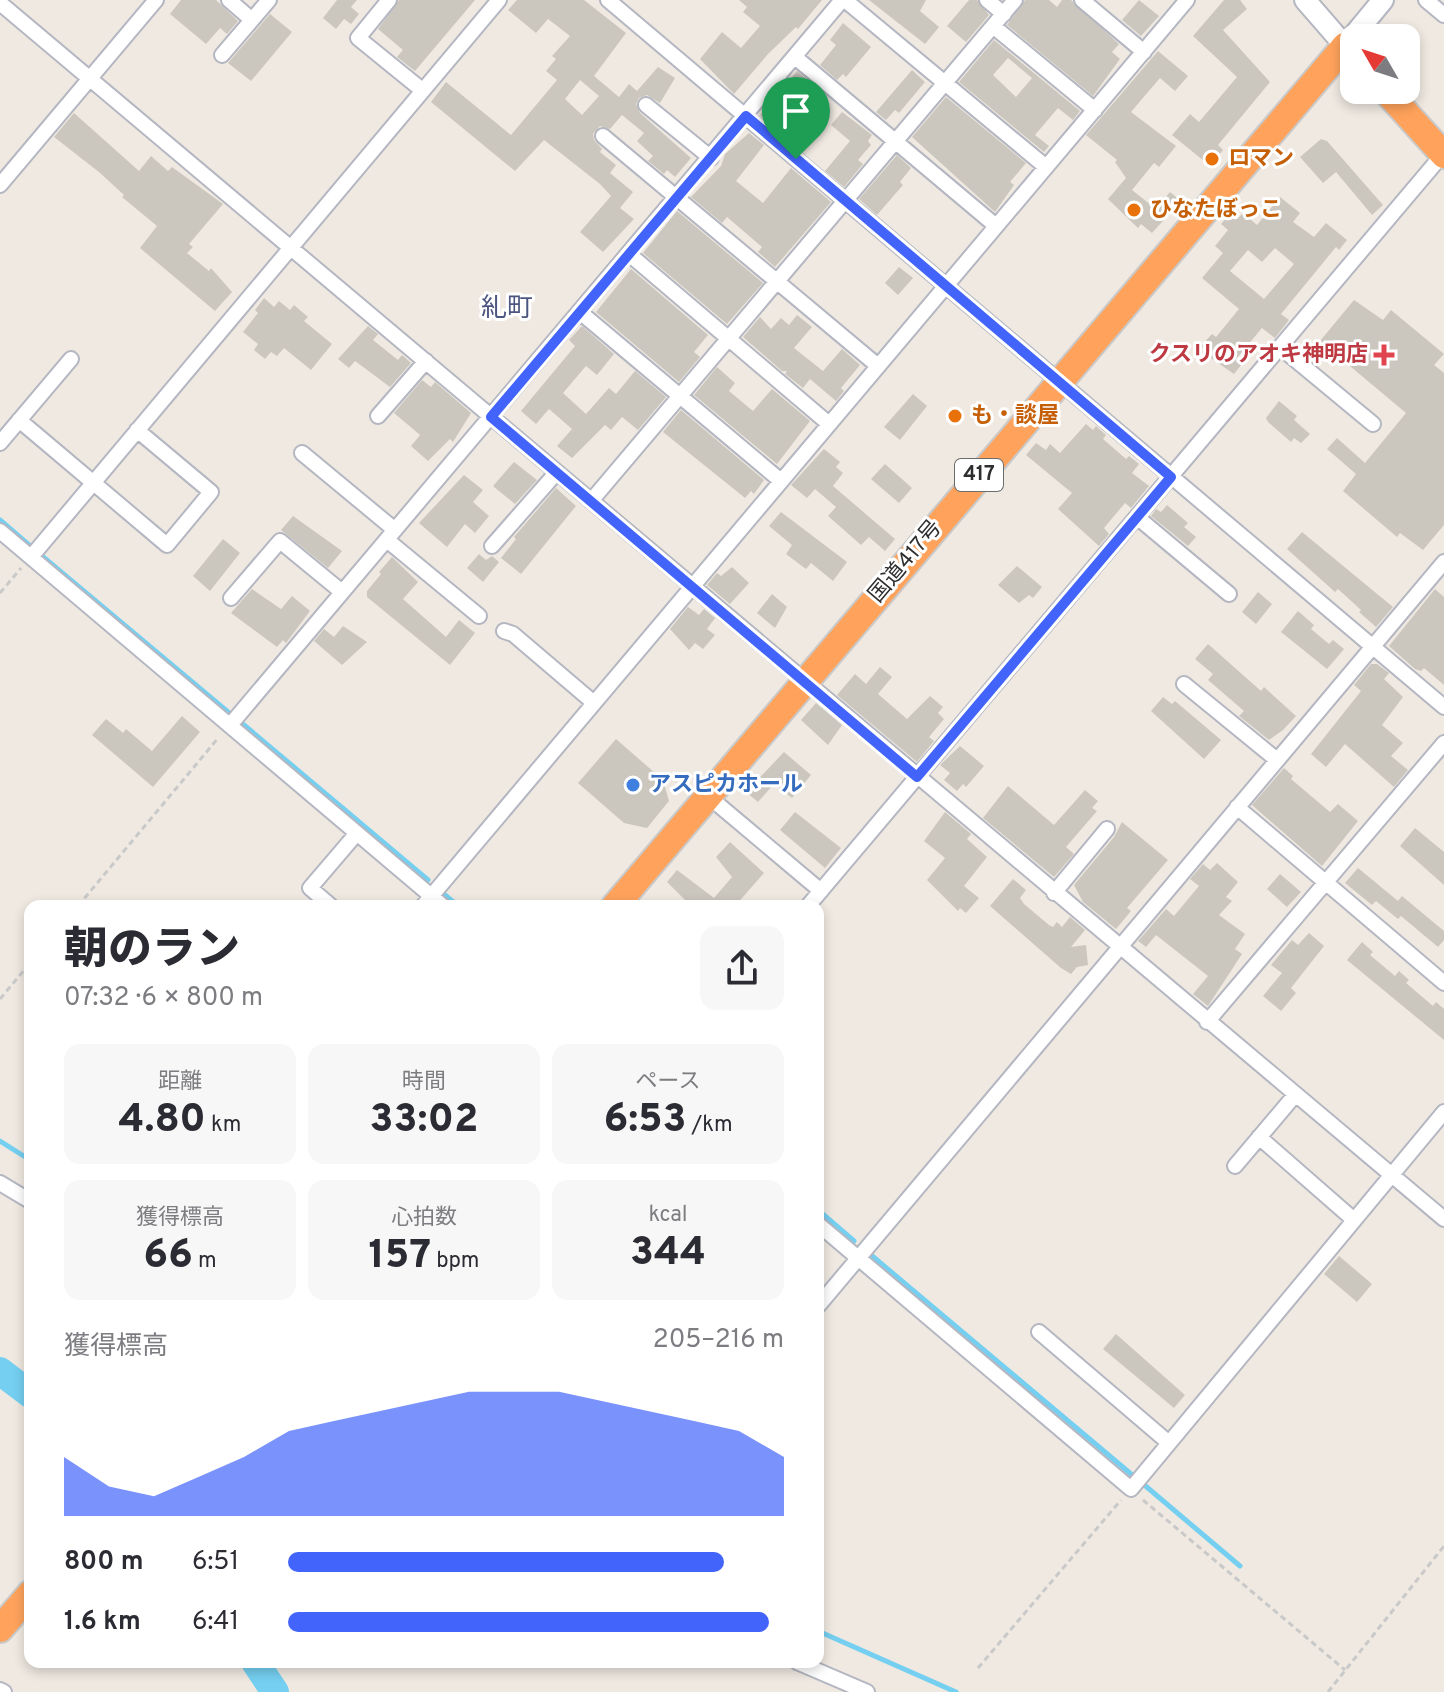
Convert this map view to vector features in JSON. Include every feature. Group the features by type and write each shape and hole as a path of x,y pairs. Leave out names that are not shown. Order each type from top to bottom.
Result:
{"highway":[{"name":"国道417号","path":"620,900 1059,380 1340,61"},
{"path":"1398,104 1443,154"},
{"path":"0,1629 24,1601"}],"main road":[{"path":"1305,0 1340,41"},
{"path":"1367,24 1383,0"}],"street":[{"path":"0,185 156,0"},
{"path":"229,0 252,20"},
{"path":"222,55 269,0"},
{"path":"389,0 358,38 422,90"},
{"path":"31,557 499,0"},
{"path":"608,0 1444,707"},
{"path":"231,724 844,0 1046,167"},
{"path":"987,0 1004,14"},
{"path":"591,501 1015,0"},
{"path":"1082,0 1144,52"},
{"path":"434,900 594,703 1187,0"},
{"path":"1426,0 1444,15"},
{"path":"0,3 1444,1219"},
{"path":"993,26 1095,110"},
{"path":"795,57 996,226"},
{"path":"646,105 711,158"},
{"path":"603,136 878,366"},
{"path":"813,900 1443,154"},
{"path":"629,254 829,424"},
{"path":"580,312 781,481"},
{"path":"1280,347 1373,424"},
{"path":"0,443 71,359"},
{"path":"378,416 426,361"},
{"path":"19,420 167,545 211,492 137,430"},
{"path":"302,453 479,616"},
{"path":"492,546 557,472"},
{"path":"1137,517 1229,594"},
{"path":"0,531 231,724 429,900"},
{"path":"231,598 280,541 342,592"},
{"path":"824,1299 1444,562"},
{"path":"504,631 513,634 594,703"},
{"path":"1184,684 1277,760"},
{"path":"1207,1022 1444,743"},
{"path":"708,796 821,891"},
{"path":"1237,807 1444,983"},
{"path":"1054,893 1107,829"},
{"path":"324,900 310,888 357,833"},
{"path":"1235,1166 1295,1095"},
{"path":"824,1229 1131,1489 1444,1112"},
{"path":"1259,1137 1354,1220"},
{"path":"0,1183 24,1197"},
{"path":"1039,1332 1169,1443"},
{"path":"811,1668 867,1692"}],"path":[{"path":"0,593 31,557"},
{"path":"83,900 231,724"},
{"path":"0,999 24,970"},
{"path":"978,1668 1131,1489 1345,1670"},
{"path":"1328,1692 1444,1546"}],"building":[{"path":"181,0 216,0 238,21 227,34 220,28 206,44 170,14"},
{"path":"337,0 357,0 351,7 359,14 351,24 344,19 336,29 323,18"},
{"path":"399,0 475,0 415,71 397,57 403,50 378,29"},
{"path":"517,0 584,0 626,33 594,76 619,97 629,84 637,91 658,67 675,78 660,103 647,95 639,98 636,104 640,113 691,158 675,177 667,170 664,174 648,161 653,156 637,141 644,133 622,115 610,129 600,126 593,134 602,149 600,152 616,165 610,173 633,192 620,208 634,219 603,252 580,232 611,196 600,184 544,140 515,171 431,102 446,82 511,135 557,80 546,71 556,59 552,56 570,36 548,19 536,33 508,10","holes":["580,80 599,96 582,115 565,99"]},
{"path":"739,0 822,0 798,29 796,27 768,54 734,94 700,59 722,32 741,48 760,26 743,12 747,7"},
{"path":"869,0 926,0 920,11 939,27 925,44"},
{"path":"969,0 977,0 989,15 966,42 947,26"},
{"path":"1025,0 1049,0 1057,7 1062,0 1071,0 1119,44 1112,52 1120,59 1093,96 1007,25"},
{"path":"1139,0 1159,16 1141,36 1122,20"},
{"path":"1224,0 1240,0 1247,9 1223,30 1270,82 1218,145 1223,150 1210,166 1172,135 1190,114 1199,122 1237,77 1193,36"},
{"path":"270,14 292,32 251,81 228,63"},
{"path":"843,23 871,47 846,77 843,74 837,80 820,65 836,45 830,40"},
{"path":"994,40 1080,111 1073,120 1058,108 1035,135 1049,146 1044,152 959,82","holes":["1008,58 1032,78 1016,97 993,75"]},
{"path":"1158,51 1188,76 1175,91 1160,78 1131,112 1176,146 1159,167 1154,163 1132,190 1156,209 1170,192 1181,201 1152,233 1141,224 1138,228 1108,199 1126,178 1115,162 1117,160 1086,135"},
{"path":"912,70 925,82 899,113 895,110 886,120 876,112"},
{"path":"797,71 818,89 795,117 809,127 794,144 760,115"},
{"path":"946,97 1026,163 1010,182 1014,185 995,212 912,137"},
{"path":"842,112 872,135 868,141 871,145 858,160 863,164 844,187 825,171 850,141 831,125"},
{"path":"74,113 139,171 151,156 168,171 172,167 223,204 189,244 193,247 187,253 209,271 211,268 232,292 215,311 140,248 157,226 122,197 124,195 99,172 54,137"},
{"path":"749,133 764,145 736,181 763,203 791,168 831,202 775,267 758,252 762,247 727,217 722,223 691,197 721,166 725,154"},
{"path":"1321,139 1327,141 1383,205 1372,215 1336,172 1323,183 1300,157"},
{"path":"897,155 911,168 900,182 903,185 877,215 859,199"},
{"path":"1280,197 1300,213 1293,222 1314,237 1326,223 1347,240 1339,250 1336,247 1281,314 1289,320 1275,338 1262,328 1236,359 1242,364 1234,374 1202,352 1205,349 1201,346 1212,334 1216,337 1239,309 1202,278 1223,253 1215,246 1228,230 1221,224 1231,213 1237,219 1243,213 1257,225","holes":["1275,248 1294,264 1264,299 1230,271 1248,250 1262,262"]},
{"path":"677,211 763,283 727,324 643,253"},
{"path":"899,267 913,278 898,295 885,283"},
{"path":"631,269 708,335 694,352 700,357 679,382 596,312"},
{"path":"264,298 274,307 279,301 290,310 294,305 308,317 304,321 332,344 311,370 284,348 277,356 271,352 265,359 254,350 258,344 243,332 258,313 255,310"},
{"path":"1354,300 1383,320 1391,310 1444,354 1434,365 1444,373 1444,525 1423,550 1400,533 1397,537 1343,491 1356,474 1327,449 1337,438 1365,463 1406,413 1320,341"},
{"path":"797,315 812,327 794,348 823,371 842,349 860,365 841,388 844,391 836,401 810,379 803,388 785,374 787,371 782,371 743,337 760,317 771,329 781,318 789,325"},
{"path":"368,326 378,334 373,340 398,360 402,355 411,363 390,387 355,361 349,368 338,359"},
{"path":"582,326 614,354 597,375 586,366 563,393 586,414 609,388 616,394 635,371 666,397 638,430 622,417 611,430 605,425 572,458 557,446 572,429 549,409 536,424 521,411 575,346 569,340"},
{"path":"717,367 735,383 729,391 753,411 772,389 810,421 777,464 694,395"},
{"path":"422,380 431,387 435,382 471,413 453,442 450,439 428,461 411,446 420,435 394,413"},
{"path":"913,394 927,406 900,440 884,427"},
{"path":"1279,401 1297,416 1294,420 1310,434 1301,443 1294,438 1291,442 1268,422 1266,418"},
{"path":"681,410 764,480 754,494 751,491 745,498 663,432"},
{"path":"1086,424 1093,430 1096,426 1106,435 1103,439 1126,459 1129,456 1139,464 1132,473 1149,486 1131,508 1125,503 1104,528 1109,534 1099,546 1058,509 1072,493 1026,455 1036,443 1046,450 1050,444 1060,453"},
{"path":"824,449 840,462 836,467 843,473 833,486 895,539 885,551 869,537 861,545 828,516 836,507 815,489 807,498 791,485"},
{"path":"514,462 537,480 515,504 493,486"},
{"path":"885,464 912,488 899,503 871,479"},
{"path":"464,475 483,490 473,502 489,516 475,533 465,524 447,547 419,523"},
{"path":"556,488 576,506 521,574 501,558 516,539 514,537"},
{"path":"1167,505 1188,523 1184,527 1196,537 1188,546 1151,516 1156,509 1161,512"},
{"path":"781,512 847,562 833,581 811,563 806,569 786,554 792,545 769,526"},
{"path":"293,516 342,551 328,568 281,530"},
{"path":"1302,532 1393,607 1376,627 1338,589 1335,592 1287,549"},
{"path":"223,539 240,553 210,591 193,576"},
{"path":"479,554 486,560 492,556 499,562 483,582 467,568"},
{"path":"392,557 418,582 403,599 446,637 459,620 475,633 450,665 367,597 367,591"},
{"path":"1017,566 1042,587 1033,598 1029,595 1019,603 998,585"},
{"path":"732,567 749,583 730,604 707,585 717,573 721,576"},
{"path":"252,589 281,609 292,596 310,611 286,643 283,640 277,647 231,613"},
{"path":"1435,589 1444,597 1444,685 1424,668 1421,671 1415,669 1389,646"},
{"path":"1258,592 1272,604 1256,624 1242,612"},
{"path":"772,594 787,607 775,628 757,613"},
{"path":"688,607 699,615 704,609 715,618 707,629 715,635 703,649 695,643 689,650 670,629"},
{"path":"1298,611 1314,625 1311,629 1329,644 1333,640 1344,649 1327,669 1281,632"},
{"path":"343,626 367,642 342,665 314,641 324,629 334,637"},
{"path":"1208,644 1261,691 1264,687 1296,716 1283,730 1269,740 1239,716 1244,711 1208,680 1213,674 1195,659"},
{"path":"1371,664 1377,664 1389,673 1384,679 1403,697 1382,725 1403,743 1391,756 1408,770 1394,787 1345,744 1326,767 1311,754 1361,691 1354,685"},
{"path":"880,667 892,677 878,694 907,719 930,696 943,707 938,713 944,719 929,737 934,741 917,762 837,695 855,674 866,684"},
{"path":"1163,697 1172,704 1175,701 1221,740 1204,759 1151,711"},
{"path":"816,703 842,725 828,745 801,720"},
{"path":"182,716 200,732 153,787 92,735 106,719 123,733 126,729 152,751"},
{"path":"616,739 663,780 669,801 647,828 624,823 578,783"},
{"path":"960,746 984,766 966,787 963,784 957,791 944,780 950,773 940,765"},
{"path":"784,752 811,775 792,798 774,784 758,802 746,792"},
{"path":"1284,768 1293,776 1291,779 1330,812 1338,804 1358,821 1322,866 1252,805"},
{"path":"1008,786 1054,825 1085,790 1098,801 1092,808 1097,811 1066,847 1074,854 1054,877 983,818"},
{"path":"795,812 841,848 825,868 780,830"},
{"path":"945,812 971,834 967,839 987,857 964,886 979,898 966,913 960,908 958,911 927,880 945,858 924,841"},
{"path":"1122,822 1168,860 1127,908 1131,911 1116,929 1083,902 1074,885 1114,837"},
{"path":"1415,828 1444,852 1444,885 1400,846"},
{"path":"730,842 764,873 740,900 685,900 667,882 677,870 714,898 732,877 716,857"},
{"path":"1217,863 1238,882 1226,897 1232,901 1219,915 1245,934 1235,949 1242,954 1208,1006 1193,994 1208,976 1156,935 1146,947 1138,941 1166,909 1174,916 1199,886 1190,879 1203,864 1210,870"},
{"path":"1358,868 1398,901 1402,896 1444,931 1444,940 1438,947 1401,916 1398,919 1376,901 1372,905 1345,883"},
{"path":"1280,874 1301,892 1287,907 1267,889"},
{"path":"1013,879 1026,890 1020,898 1024,904 1049,925 1053,927 1057,922 1062,927 1070,917 1085,930 1071,947 1086,945 1088,965 1077,967 1071,974 1061,968 990,906"},
{"path":"1309,933 1324,946 1291,988 1296,993 1281,1011 1263,996 1282,973 1271,965 1292,940 1298,945"},
{"path":"1362,942 1373,952 1370,955 1395,976 1399,971 1409,980 1406,983 1433,1006 1436,1002 1444,1009 1444,1040 1347,960"},
{"path":"1339,1256 1372,1284 1357,1302 1324,1274"},
{"path":"1116,1334 1185,1395 1174,1408 1103,1349"}],"waterway":[{"path":"0,520 29,545"},
{"path":"42,556 228,712"},
{"path":"244,725 428,880"},
{"path":"445,895 451,900"},
{"path":"0,1141 24,1156"},
{"path":"824,1215 854,1241"},
{"path":"871,1255 1131,1474"},
{"path":"0,1371 24,1389"},
{"path":"1142,1483 1240,1566"},
{"path":"824,1634 956,1692"},
{"path":"259,1668 275,1692"}],"place":[{"name":"ロマン","path":"1212,159"},
{"name":"ひなたぼっこ","path":"1134,210"},
{"name":"クスリのアオキ神明店","path":"1384,355"},
{"name":"も・談屋","path":"955,416"},
{"name":"アスピカホール","path":"633,785"}],"district":[{"name":"糺町","path":"507,309"}],"route":[{"path":"746,116 796,159 1171,477 917,777 491,417 746,116"}]}
